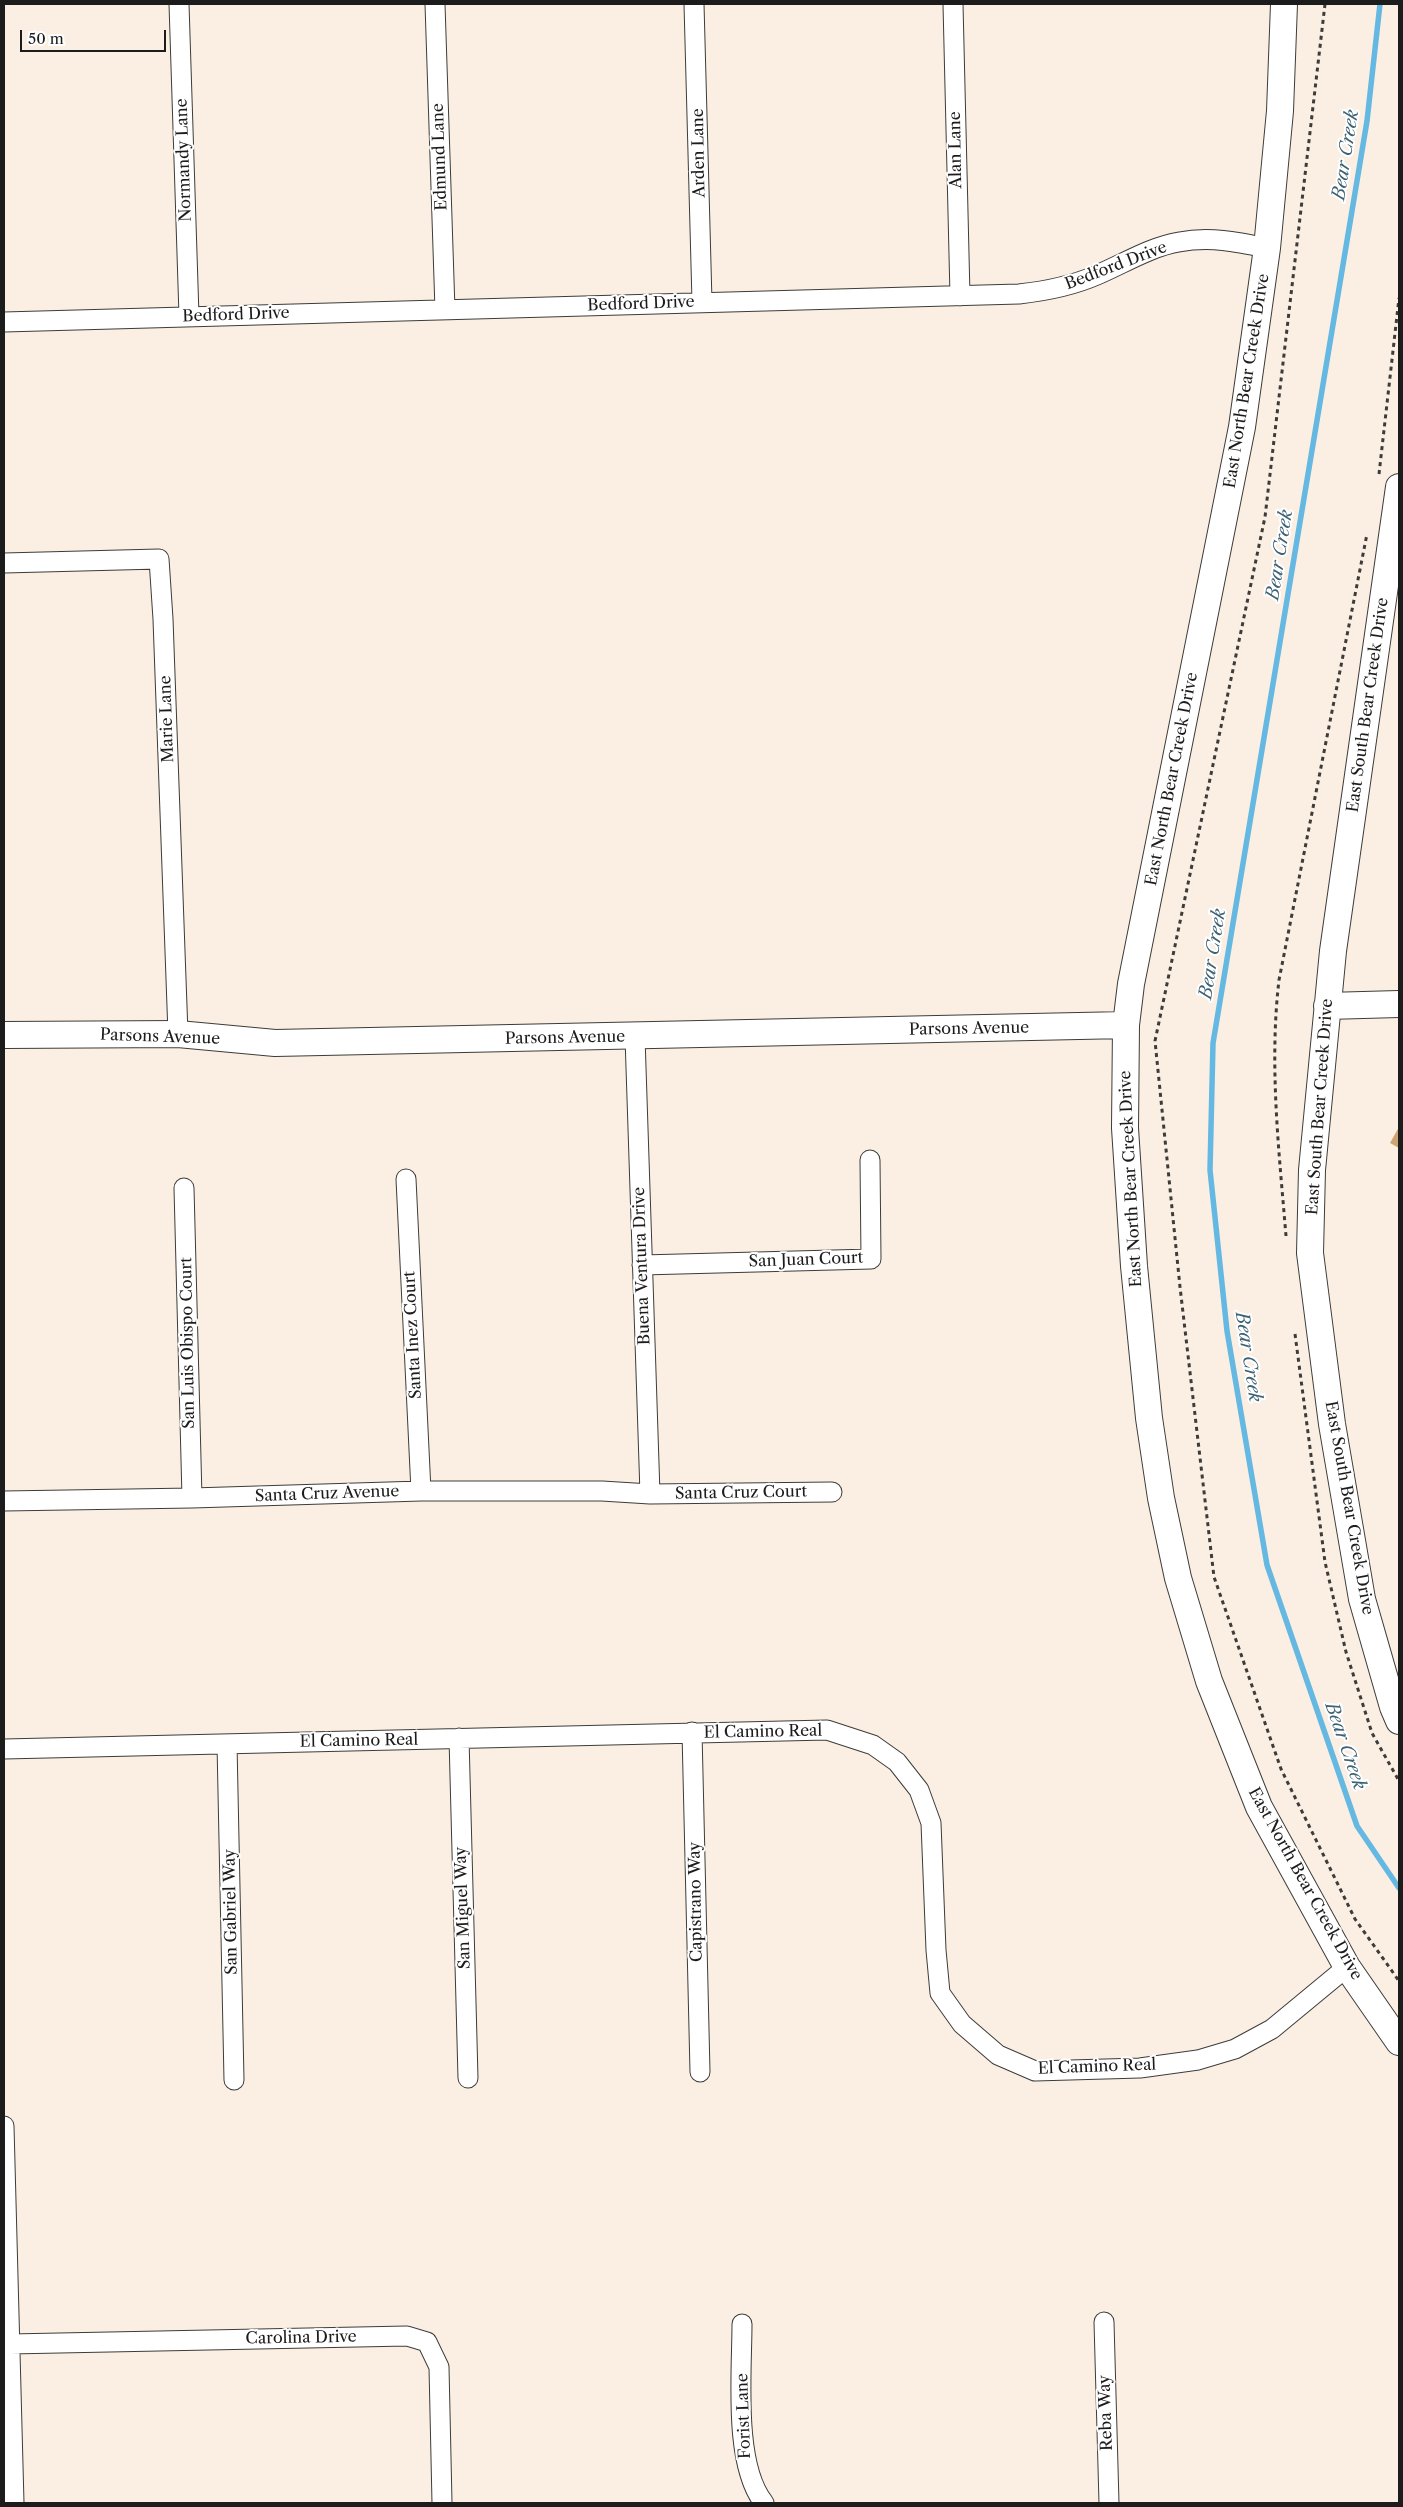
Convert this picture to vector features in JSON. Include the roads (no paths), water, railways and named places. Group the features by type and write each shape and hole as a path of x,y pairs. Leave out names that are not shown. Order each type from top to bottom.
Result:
{"street":[{"name":"Normandy Lane","path":"179,4 190,316"},
{"name":"Edmund Lane","path":"435,4 445,310"},
{"name":"Arden Lane","path":"694,4 702,302"},
{"name":"Alan Lane","path":"953,4 960,296"},
{"name":"East North Bear Creek Drive","path":"1284,4 1280,111 1267,248 1242,427 1133,974 1126,1025 1125,1128 1136,1285 1149,1418 1161,1498 1178,1578 1208,1681 1259,1807 1347,1967 1399,2042"},
{"name":"Bedford Drive","path":"4,322 1019,294 1055,290 1097,275 1151,250 1179,242 1206,239 1228,240 1267,248"},
{"name":"East South Bear Creek Drive","path":"1399,487 1394,556 1327,1006 1312,1170 1310,1253 1332,1424 1362,1599 1393,1707 1399,1721"},
{"name":"Marie Lane","path":"4,562 158,559 163,619 178,1034"},
{"path":"1327,1006 1399,1004"},
{"name":"Parsons Avenue","path":"4,1035 178,1034 275,1043 635,1037 1126,1025"},
{"name":"Buena Ventura Drive","path":"635,1037 650,1494"},
{"name":"San Juan Court","path":"642,1265 871,1259 870,1160"},
{"name":"Santa Inez Court","path":"406,1180 421,1491"},
{"name":"San Luis Obispo Court","path":"184,1188 192,1498"},
{"name":"Santa Cruz Avenue","path":"4,1501 192,1498 421,1491 557,1490 650,1494"},
{"name":"Santa Cruz Court","path":"650,1494 832,1492"},
{"name":"El Camino Real","path":"4,1749 827,1730 874,1744 897,1762 919,1790 931,1823 940,1993 962,2024 998,2055 1035,2071 1140,2068 1198,2060 1235,2049 1272,2029 1347,1967"},
{"name":"Capistrano Way","path":"692,1732 700,2072"},
{"name":"San Miguel Way","path":"458,1738 468,2078"},
{"name":"San Gabriel Way","path":"227,1744 234,2080"},
{"path":"4,2126 14,2503"},
{"name":"Reba Way","path":"1104,2322 1109,2503"},
{"name":"Forist Lane","path":"742,2324 743,2446 747,2472 764,2503"},
{"name":"Carolina Drive","path":"10,2344 407,2336 426,2342 440,2367 442,2503"}],"waterway":[{"name":"Bear Creek","path":"1380,4 1367,121 1213,1043 1210,1170 1227,1331 1267,1565 1357,1826 1399,1888"}]}
